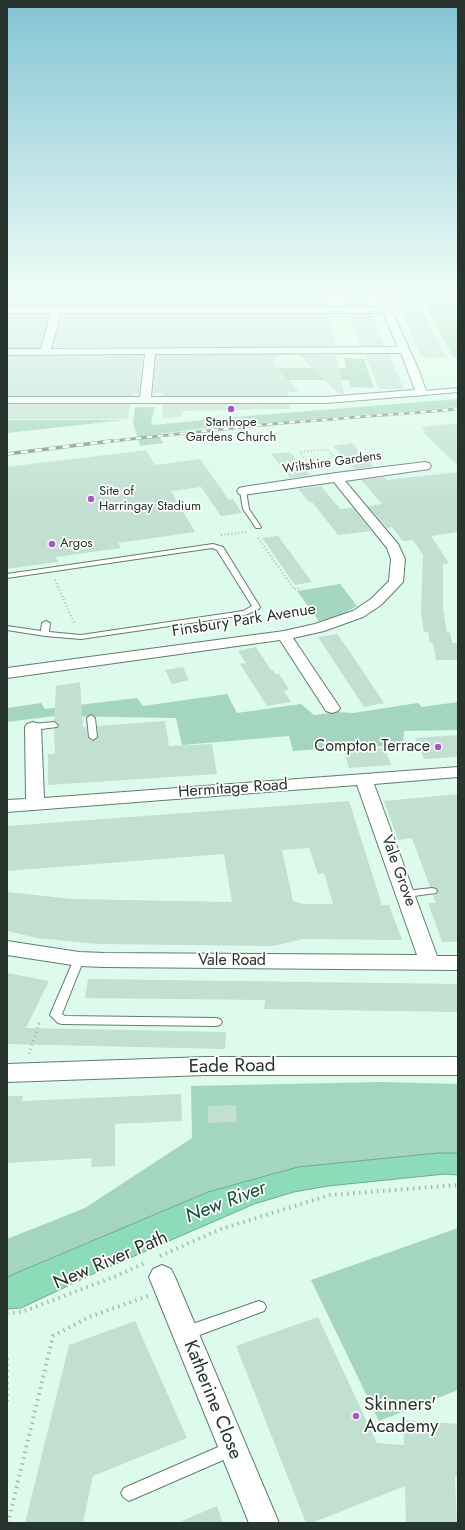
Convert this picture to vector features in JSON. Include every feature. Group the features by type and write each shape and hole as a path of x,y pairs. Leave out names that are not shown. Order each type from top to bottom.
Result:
{"street":[{"path":"145,400 148,366"},
{"path":"7,400 326,400 413,394 421,391 411,366"},
{"name":"Wiltshire Gardens","path":"244,490 425,466"},
{"name":"Finsbury Park Avenue","path":"7,673 284,635 319,628 358,614 376,602 396,582 398,560 393,547 336,477"},
{"path":"284,635 332,708"},
{"path":"33,727 35,804"},
{"name":"Hermitage Road","path":"7,806 458,772"},
{"name":"Vale Grove","path":"364,779 430,963"},
{"name":"Vale Road","path":"7,948 79,959 458,963"},
{"name":"Eade Road","path":"7,1073 206,1066 458,1066"},
{"name":"Katherine Close","path":"159,1271 264,1523"}],"lane":[{"path":"413,394 458,390"},
{"path":"244,490 246,509 258,527"},
{"path":"7,576 212,546 220,549 256,607 245,613 81,637 45,634 7,628"},
{"path":"45,634 46,623"},
{"path":"88,721 93,737"},
{"path":"33,727 54,725"},
{"path":"406,894 432,891"},
{"path":"79,959 56,1015 62,1020 216,1022"},
{"path":"185,1334 259,1307"},
{"path":"129,1493 232,1449"}],"path":[{"path":"327,449 336,477 300,452 327,449"},
{"path":"257,537 294,589 302,588"},
{"path":"52,574 78,630"},
{"path":"32,1042 36,1031"},
{"name":"New River Path","path":"7,1313 22,1312 116,1276 159,1271 221,1229 330,1195 458,1185"},
{"path":"8,1523 53,1336 89,1317 159,1271"},
{"path":"7,1358 7,1406"}],"shaded area":[{"path":"346,366 367,366 374,388 350,387 349,380 161,380 163,367 346,368"},
{"path":"458,399 458,407 215,427 158,434 163,443 140,446 133,423 135,407 155,407 151,422 153,425"},
{"path":"7,420 125,420 7,433"},
{"path":"340,584 357,606 337,617 319,621 297,591"},
{"path":"227,694 237,713 301,704 314,715 338,712 353,713 418,703 422,707 458,702 458,730 404,731 403,746 351,747 293,751 289,736 182,745 176,718 54,716 7,722 7,708 41,703 45,709 137,698 143,706"},
{"path":"383,1082 458,1084 458,1153 438,1153 298,1167 208,1192 7,1277 7,1239 85,1208 192,1138 191,1086"},
{"path":"458,1228 458,1390 379,1421 311,1280"}],"water":[{"name":"New River","path":"438,1153 458,1153 458,1175 445,1174 328,1186 294,1192 254,1204 93,1274 21,1308 7,1309 7,1277 208,1192 298,1167"}],"building":[{"path":"7,366 142,366 139,393 132,393 132,396 7,396"},
{"path":"155,366 276,366 299,392 288,392 289,396 164,396 164,393 153,393"},
{"path":"311,366 338,366 344,394 339,394"},
{"path":"370,366 394,366 404,389 379,389"},
{"path":"7,404 130,404 128,419 7,419"},
{"path":"163,404 290,404 290,409 182,411 182,417 162,418"},
{"path":"458,423 458,466 423,432 425,431 422,427"},
{"path":"352,443 374,467 354,469 333,446"},
{"path":"146,450 155,465 200,459 229,500 233,499 242,513 221,516 201,487 171,491 195,532 118,543 121,548 56,557 58,562 7,569 7,467"},
{"path":"290,452 310,475 290,478 271,454"},
{"path":"458,472 458,532 431,536 449,563 443,564 443,609 447,632 450,632 452,643 457,643 458,660 436,660 433,643 430,643 428,632 424,632 421,613 423,555 413,540 403,541 392,527 387,528 368,506 382,504 361,480 384,477 387,480"},
{"path":"321,486 340,509 353,508 371,531 338,535 312,502 309,502 298,489"},
{"path":"278,536 312,582 295,585 262,538"},
{"path":"337,634 384,703 364,707 318,637"},
{"path":"256,647 271,670 273,670 275,674 279,674 289,689 284,691 291,702 267,706 240,664 246,663 238,651"},
{"path":"183,667 189,680 172,684 165,670"},
{"path":"80,682 83,727 86,727 88,737 92,741 98,737 97,726 165,721 169,746 212,744 217,774 48,785 48,754 55,754 54,729 58,728 59,725 54,721 56,686"},
{"name":"Compton Terrace","path":"458,735 458,757 424,759 415,738"},
{"path":"385,748 391,765 349,768 344,751"},
{"path":"458,794 458,942 442,942 428,903 436,903 433,895 437,894 438,890 430,887 412,838 398,840 384,801"},
{"path":"349,801 382,905 389,905 402,940 303,939 273,946 97,944 37,938 7,931 7,892 73,899 232,902 224,854 7,871 7,826","holes":["309,848 318,874 324,873 333,904 303,904 293,901 282,850"]},
{"path":"7,973 49,981 26,1028 226,1032 225,1049 7,1044"},
{"path":"88,979 458,984 458,1012 264,1009 265,1000 85,998"},
{"path":"181,1094 182,1121 115,1124 115,1166 91,1167 92,1158 7,1163 7,1096 23,1096 22,1101"},
{"path":"236,1105 237,1122 208,1123 208,1106"},
{"path":"318,1317 377,1443 404,1445 403,1420 458,1424 458,1477 455,1477 457,1523 406,1523 405,1486 312,1523 306,1523 236,1346"},
{"path":"135,1321 187,1438 93,1476 83,1523 25,1523 69,1345"},
{"path":"217,1506 223,1523 177,1523"}],"railway":[{"path":"103,442 271,424 458,409"},
{"path":"103,442 111,441"},
{"path":"7,454 103,442"}],"place":[{"name":"Stanhope Gardens Church","path":"231,409"},
{"name":"Site of Harringay Stadium","path":"91,499"},
{"name":"Argos","path":"52,544"},
{"name":"Compton Terrace","path":"438,747"},
{"name":"Skinners' Academy","path":"356,1416"}]}
